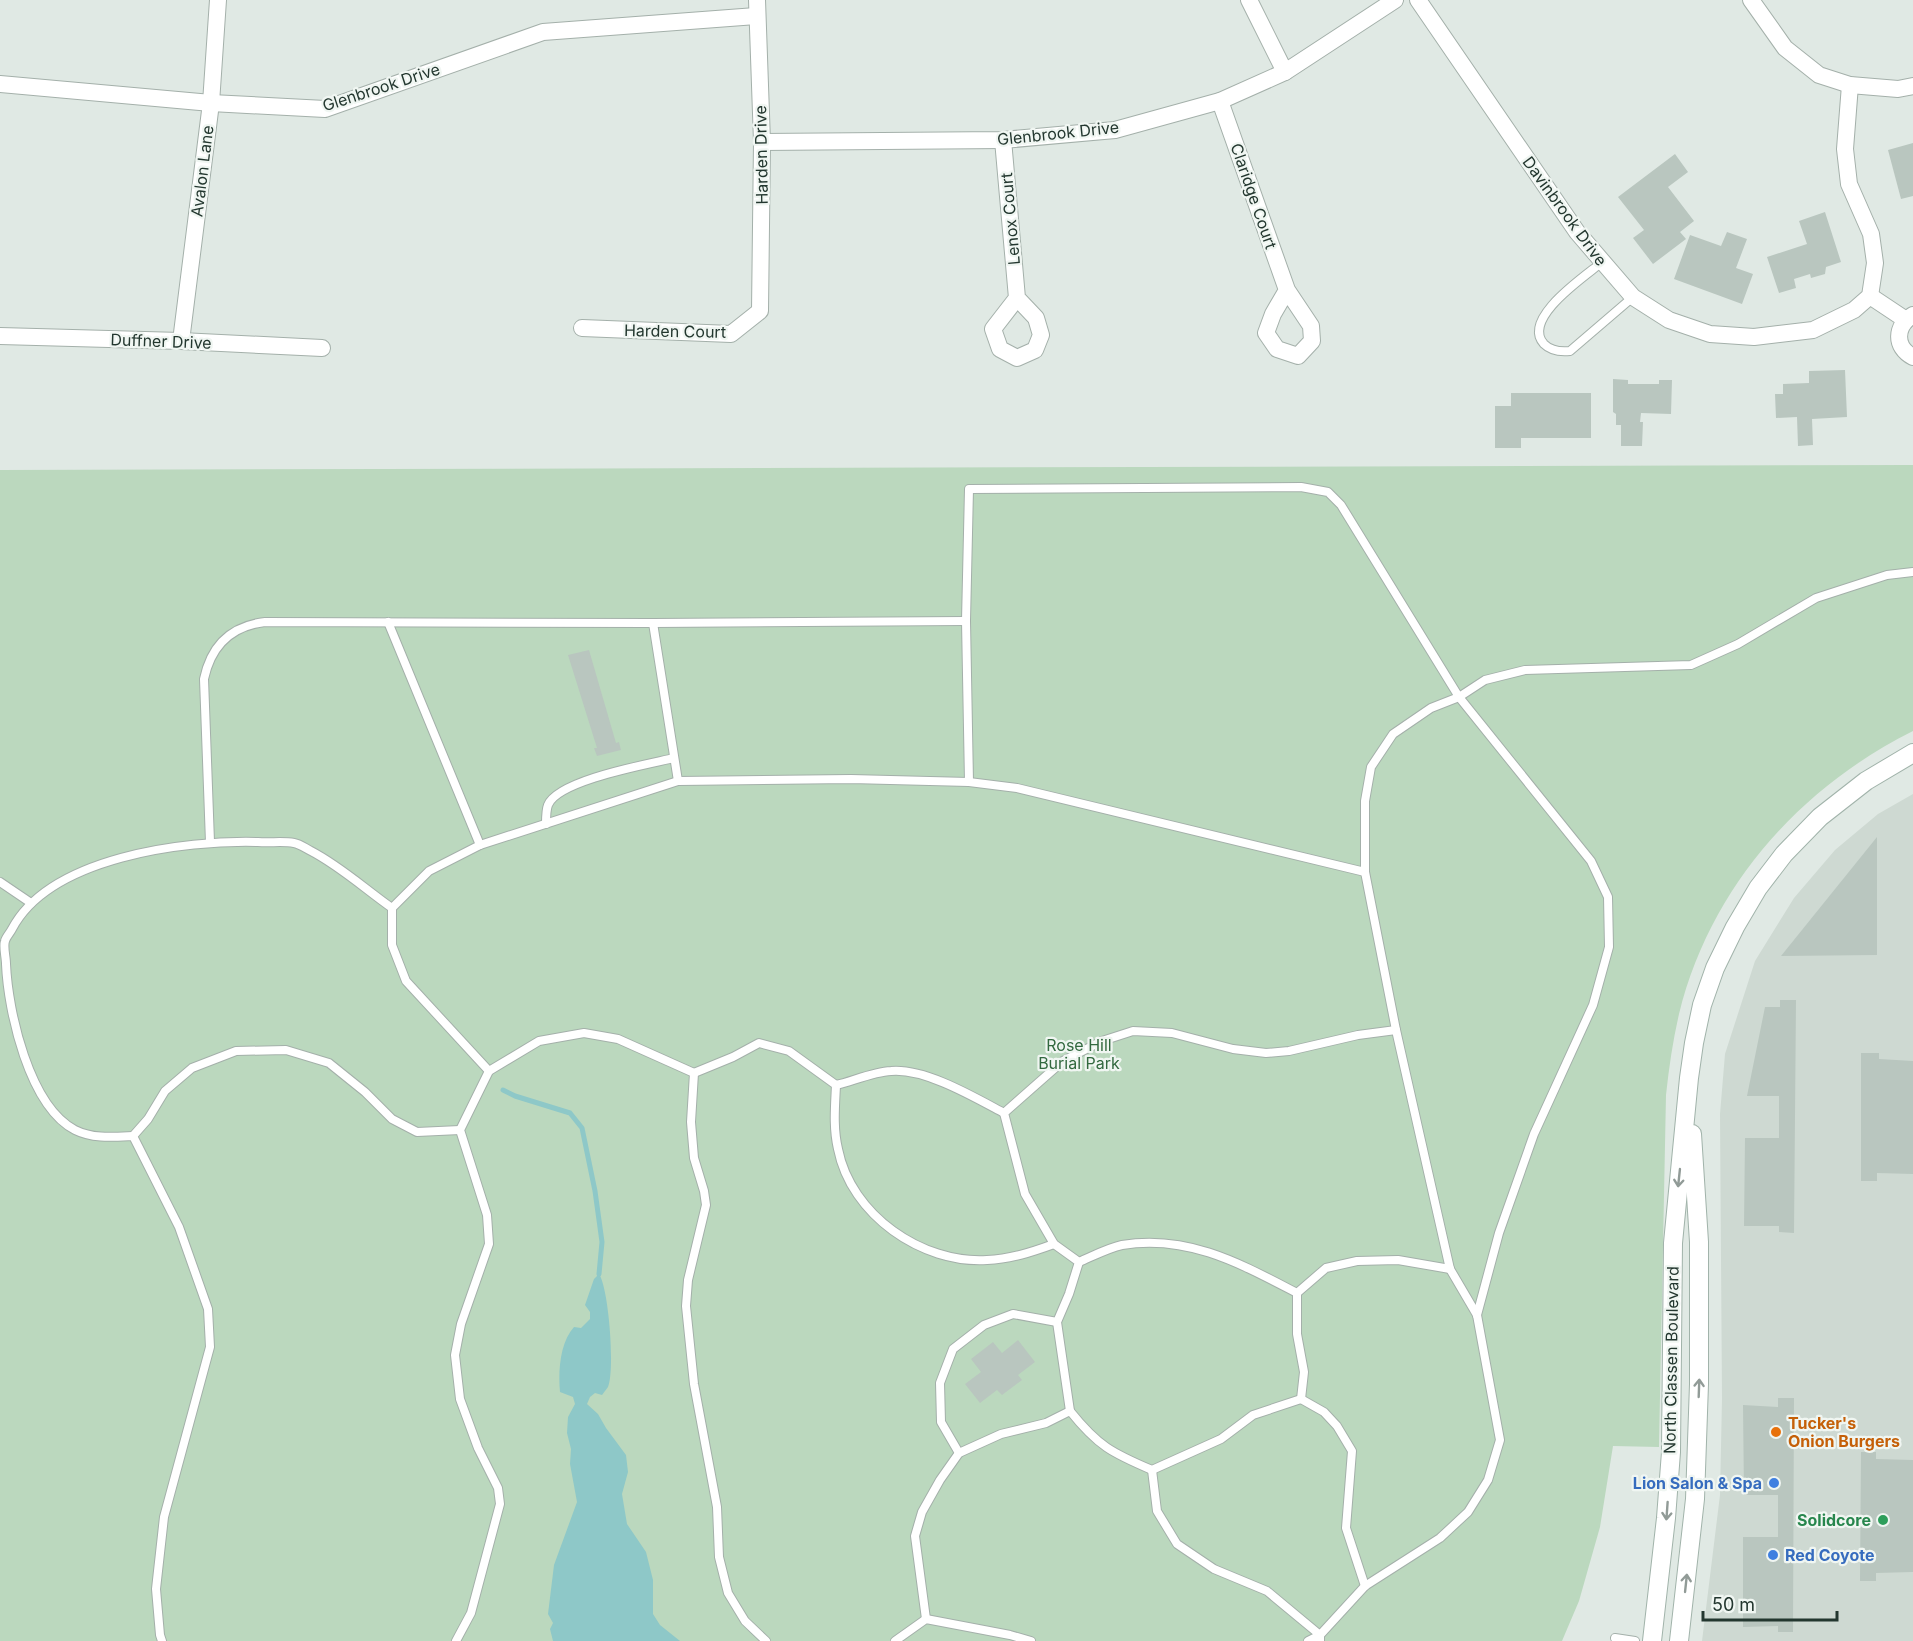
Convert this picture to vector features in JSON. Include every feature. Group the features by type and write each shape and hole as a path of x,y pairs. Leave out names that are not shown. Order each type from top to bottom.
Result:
{"main road":[{"name":"North Classen Boulevard","path":"1652,1641 1666,1518 1671,1440 1673,1243 1689,1078 1702,1005 1715,968 1735,927 1758,888 1784,854 1820,817 1866,782 1913,753"},
{"name":"North Classen Boulevard","path":"1679,1641 1695,1498 1699,1384 1699,1242 1689,1078"}],"street":[{"name":"Avalon Lane","path":"181,341 211,103 218,0"},
{"path":"1249,0 1285,72"},
{"name":"Glenbrook Drive","path":"762,142 1003,140 1115,130 1220,101 1285,72 1395,0"},
{"name":"Davinbrook Drive","path":"1419,0 1577,232 1601,263 1633,297 1669,320 1710,333 1754,337 1813,330 1854,310 1870,296"},
{"path":"1751,0 1785,48 1819,75 1850,85 1898,89 1913,86"},
{"name":"Glenbrook Drive","path":"0,84 211,103 325,109 543,32 756,8"},
{"name":"Harden Drive","path":"756,8 762,142 760,311"},
{"path":"1850,85 1845,148 1849,184 1870,234 1875,263 1870,296 1909,317 1901,326 1898,339 1906,353 1913,357"},
{"name":"Claridge Court","path":"1220,101 1287,290"},
{"name":"Lenox Court","path":"1003,140 1017,298"},
{"name":"Harden Court","path":"582,328 731,334 760,311"},
{"name":"Duffner Drive","path":"0,336 322,348"}],"lane":[{"path":"1601,263 1547,310 1538,325 1541,340 1550,350 1570,351 1633,297"},
{"path":"969,782 966,621 969,489 1301,487 1328,492 1341,505 1459,697 1591,861 1608,897 1610,947 1593,1005 1534,1134 1503,1222 1477,1315"},
{"path":"1308,1641 1320,1638 1365,1586 1440,1538 1468,1512 1488,1480 1500,1440 1477,1315 1450,1269 1396,1030 1365,872 1365,801 1371,767 1393,734 1431,708 1459,697 1485,680 1525,670 1691,665 1738,644 1816,598 1887,575 1913,572"},
{"path":"210,842 204,679 207,664 219,645 240,628 265,622 966,621"},
{"path":"388,622 480,845"},
{"path":"653,623 678,782"},
{"path":"546,824 548,804 557,794 594,777 674,758"},
{"path":"489,1071 406,981 392,945 392,908 429,871 480,845 678,782 851,779 969,782 1017,788 1365,872"},
{"path":"392,908 331,861 296,843 210,842 139,852 92,868 57,885 31,903 18,918 5,942 7,981 22,1051 37,1087 52,1110 74,1130 96,1137 133,1136 148,1119 165,1091 192,1068 236,1052 286,1050 329,1063 365,1092 392,1119 417,1132 460,1130"},
{"path":"0,882 31,903"},
{"path":"1004,1113 1063,1061 1102,1041 1133,1031 1172,1033 1233,1049 1266,1053 1289,1052 1358,1035 1396,1030"},
{"path":"456,1641 471,1613 500,1504 498,1488 478,1448 460,1399 454,1355 461,1324 489,1244 487,1215 460,1130 489,1071 539,1041 584,1034 618,1039 694,1073 733,1057 759,1043 789,1051 836,1085"},
{"path":"836,1085 891,1071 914,1073 962,1090 1004,1113 1025,1194 1054,1244 1079,1262"},
{"path":"694,1073 692,1122 694,1158 706,1205 688,1280 686,1306 694,1384 717,1507 719,1557 728,1593 745,1621 766,1641"},
{"path":"836,1085 835,1128 838,1152 850,1180 869,1211 897,1235 951,1257 985,1261 1011,1258 1054,1244"},
{"path":"133,1136 179,1227 208,1309 210,1347 164,1517 156,1589 162,1641"},
{"path":"1079,1262 1120,1246 1154,1242 1199,1250 1234,1261 1297,1293"},
{"path":"1297,1293 1326,1268 1357,1261 1398,1260 1450,1269"},
{"path":"1079,1262 1057,1322 1070,1411 1088,1434 1113,1453 1152,1470 1221,1439 1253,1415 1301,1399 1324,1412 1337,1426 1352,1451 1346,1528 1365,1586"},
{"path":"1297,1293 1298,1334 1304,1372 1301,1399"},
{"path":"959,1453 941,1422 939,1383 953,1349 984,1325 1013,1314 1057,1322"},
{"path":"926,1619 915,1536 922,1512 939,1480 959,1453 1001,1434 1046,1423 1070,1411"},
{"path":"1152,1470 1157,1511 1177,1544 1214,1569 1267,1591 1320,1638"},
{"path":"895,1641 926,1619 1031,1641"},
{"path":"1615,1638 1635,1641"}],"shaded area":[{"path":"1913,794 1913,1641 1702,1641 1720,1495 1722,1399 1720,1114 1725,1054 1755,961 1794,898 1835,850 1878,814"}],"green space":[{"name":"Rose Hill Burial Park","path":"1913,465 1913,731 1871,754 1797,812 1765,847 1737,884 1713,925 1693,968 1679,1014 1666,1095 1659,1447 1613,1446 1600,1527 1579,1601 1562,1641 0,1641 0,470"}],"water":[{"path":"599,1274 603,1282 608,1312 611,1348 610,1378 608,1387 602,1395 595,1393 587,1404 598,1414 626,1455 628,1472 622,1494 627,1524 646,1552 653,1580 653,1614 660,1625 680,1641 553,1641 550,1629 553,1623 548,1614 554,1565 577,1502 567,1433 568,1417 575,1404 573,1397 560,1392 561,1358 569,1333 574,1327 581,1328 590,1319 590,1312 585,1305 594,1279"}],"building":[{"path":"1913,143 1913,196 1901,199 1888,150"},
{"path":"1675,154 1688,172 1668,187 1694,221 1680,232 1686,239 1653,264 1633,238 1644,230 1618,197"},
{"path":"1825,212 1841,262 1826,267 1825,274 1811,278 1810,274 1794,279 1796,288 1779,293 1767,257 1807,244 1799,221"},
{"path":"1727,232 1747,239 1736,268 1753,274 1742,304 1674,279 1690,235 1721,246"},
{"path":"1845,370 1847,417 1812,419 1813,445 1798,446 1797,417 1776,418 1775,394 1783,394 1783,384 1809,383 1809,371"},
{"path":"1613,379 1628,380 1628,384 1659,384 1659,380 1672,380 1671,414 1641,413 1642,446 1621,446 1621,425 1616,425 1616,414 1613,412"},
{"path":"1511,393 1591,393 1591,438 1521,438 1521,448 1495,448 1495,406 1511,406"},
{"path":"589,650 616,743 619,742 621,750 597,756 594,748 597,748 568,655"},
{"path":"1877,837 1877,955 1781,956"},
{"path":"1780,1000 1796,1000 1794,1233 1779,1232 1779,1226 1744,1226 1745,1138 1779,1138 1779,1096 1747,1096 1765,1007 1780,1007"},
{"path":"1861,1053 1879,1053 1879,1059 1913,1061 1913,1174 1877,1173 1877,1181 1861,1181"},
{"path":"1018,1340 1035,1362 1018,1375 1022,1380 1002,1395 997,1390 980,1403 965,1384 981,1372 971,1359 993,1342 1002,1353"},
{"path":"1778,1398 1794,1398 1793,1632 1778,1632 1778,1626 1743,1627 1743,1537 1778,1537 1778,1495 1744,1495 1743,1405 1778,1407"},
{"path":"1861,1452 1876,1452 1876,1459 1913,1460 1913,1572 1876,1573 1876,1581 1860,1581"}],"waterway":[{"path":"503,1090 570,1113 582,1128 595,1191 602,1242 599,1274"}],"place":[{"name":"Tucker's Onion Burgers","path":"1776,1432"},
{"name":"Lion Salon & Spa","path":"1774,1483"},
{"name":"Solidcore","path":"1883,1520"},
{"name":"Red Coyote","path":"1773,1555"}]}
